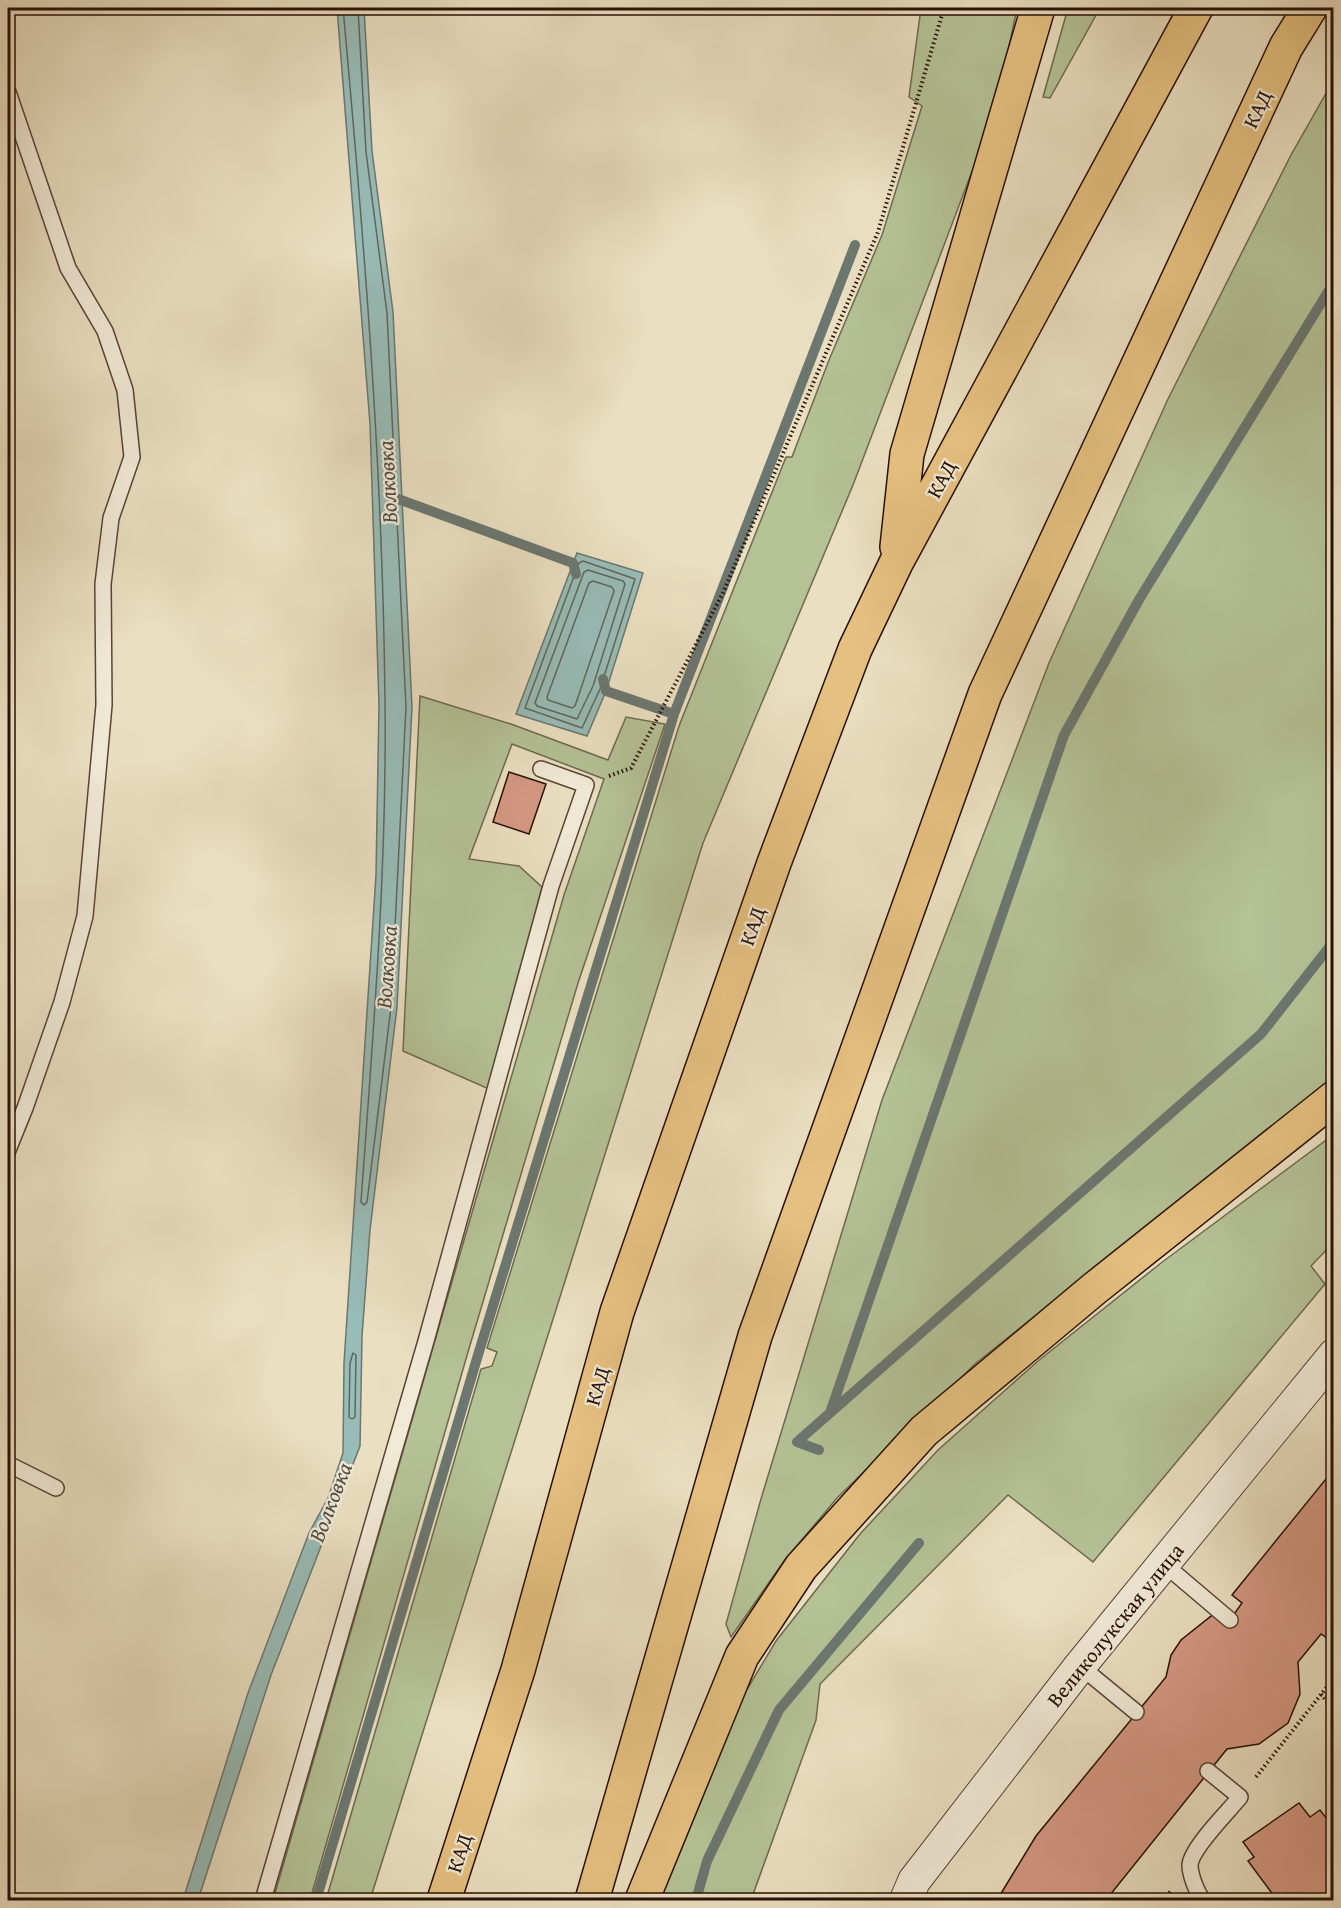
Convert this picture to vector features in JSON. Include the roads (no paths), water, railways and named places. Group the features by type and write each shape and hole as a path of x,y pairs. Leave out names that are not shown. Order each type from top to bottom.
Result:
{"highway":[{"path":"896,563 907,454 1038,8"},
{"name":"КАД","path":"444,1900 518,1670 617,1312 774,863 855,649 896,563 1197,8"},
{"name":"КАД","path":"592,1900 755,1336 985,694 1286,47 1310,8"},
{"path":"642,1900 742,1656 801,1567 924,1431 1094,1289 1334,1098"}],"street":[{"name":"Великолукская улица","path":"906,1900 914,1881 1080,1666 1334,1356"}],"lane":[{"path":"8,92 68,268 105,331 122,381 132,457 111,518 103,584 104,705 85,916 62,1002 8,1150"},
{"path":"263,1900 426,1341 551,886 586,785 541,769"},
{"path":"8,1464 56,1488"},
{"path":"1164,1564 1230,1620"},
{"path":"1080,1666 1136,1712"},
{"path":"1203,1900 1190,1865 1196,1853 1240,1797 1209,1771"}],"water":[{"name":"Волковка","path":"337,8 364,8 372,151 393,312 412,707 397,1007 370,1230 362,1336 360,1446 271,1675 198,1900 183,1900 248,1693 309,1533 328,1498 343,1453 344,1363 376,875 379,705 370,424"},
{"path":"577,553 643,573 606,691 587,736 516,714"}],"waterway":[{"path":"316,1900 478,1355 674,714 855,245"},
{"path":"830,1413 1064,735 1140,598 1334,282"},
{"name":"Волковка","path":"390,496 573,563 576,574"},
{"path":"603,679 606,691 674,714"},
{"path":"819,1450 797,1442 1261,1034 1334,941"},
{"path":"696,1900 707,1861 779,1710 919,1543"}]}
